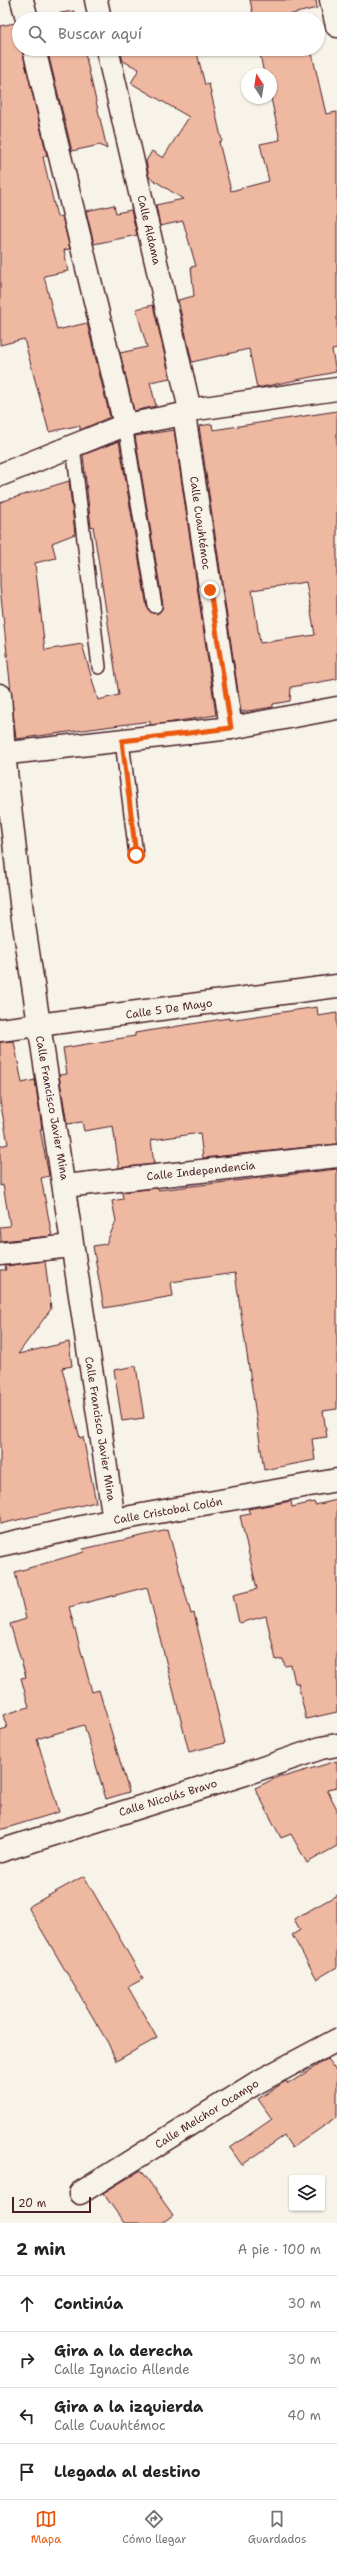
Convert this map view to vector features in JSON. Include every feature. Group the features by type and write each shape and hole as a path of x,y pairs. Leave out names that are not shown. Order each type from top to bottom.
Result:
{"street":[{"path":"22,0 25,12"},
{"path":"96,0 99,12"},
{"path":"331,0 337,26"},
{"path":"36,56 124,425"},
{"name":"Calle Aldama","path":"109,56 187,412"},
{"path":"0,475 124,425 187,412 337,389"},
{"name":"Calle Cuauhtémoc","path":"187,412 231,728"},
{"name":"Calle Francisco Javier Mina","path":"0,695 2,754 22,912 38,1026 65,1186 71,1246 114,1520"},
{"path":"2,754 231,728 337,708"},
{"name":"Calle 5 De Mayo","path":"0,1030 337,986"},
{"name":"Calle Independencia","path":"65,1186 337,1156"},
{"path":"0,1254 71,1246"},
{"name":"Calle Cristobal Colón","path":"0,1545 114,1520 337,1480"},
{"name":"Calle Nicolás Bravo","path":"0,1851 245,1774 321,1748 337,1745"},
{"name":"Calle Melchor Ocampo","path":"80,2193 256,2084 337,2040"}],"lane":[{"path":"124,425 155,606"},
{"path":"73,446 98,667"},
{"path":"122,741 136,855"}],"building":[{"path":"250,0 316,0 317,8 300,12 253,12"},
{"path":"12,24 12,56 24,56 47,156 43,157 57,217 62,216 70,249 64,250 68,271 44,276 57,330 87,323 110,417 80,430 80,426 76,426 49,432 24,339 0,345 0,26"},
{"path":"49,56 86,56 107,149 100,145 72,151"},
{"path":"122,56 198,56 205,85 209,84 222,141 219,142 231,191 269,181 260,144 280,140 272,104 277,104 277,68 263,68 260,56 313,56 326,114 337,112 337,349 332,350 336,372 257,388 249,349 192,362 178,300 194,296 191,267 196,266 183,221 160,226 156,205 183,199 149,177 146,161 152,151 163,158 189,117 131,83 139,69 123,61"},
{"path":"114,205 116,213 131,210 137,235 94,244 86,211"},
{"path":"153,305 170,378 150,382 156,406 134,411 120,353 147,347 136,309"},
{"path":"337,411 337,679 291,687 290,701 273,704 273,707 241,712 199,426 212,424 213,430","holes":["306,582 315,635 260,643 252,590"]},
{"path":"174,430 216,715 167,723 150,725 150,721 16,739 0,587 0,502 69,481 75,534 52,543 56,558 35,563 45,650 82,644 98,700 119,695 93,526 91,527 83,455 119,441 147,607 152,613 157,614 162,609 163,605 135,436"},
{"path":"317,1007 318,1016 337,1013 337,1144 203,1158 200,1133 151,1140 154,1164 119,1168 113,1126 84,1131 82,1122 67,1124 59,1075 67,1074 63,1048 135,1036 135,1033 229,1018 229,1020"},
{"path":"14,1041 22,1083 35,1080 42,1129 40,1129 49,1176 41,1178 52,1236 1,1241 0,1227 10,1226 3,1185 0,1186 0,1146 8,1144 0,1101 0,1042"},
{"path":"337,1169 337,1409 323,1411 327,1437 312,1439 315,1460 264,1470 235,1273 171,1282 173,1296 104,1308 93,1246 106,1244 116,1221 112,1201 123,1199 122,1192 158,1188 158,1190"},
{"path":"45,1261 51,1309 18,1354 69,1342 72,1366 62,1368 80,1438 83,1437 96,1502 0,1524 0,1270 6,1270 5,1266"},
{"path":"136,1366 144,1418 122,1421 114,1370"},
{"path":"337,1500 337,1712 306,1719 298,1683 295,1683 291,1665 285,1666 283,1659 276,1660 266,1616 239,1623 233,1595 257,1589 240,1516 250,1514 248,1509 291,1501 292,1507 314,1502 315,1505"},
{"path":"168,1530 191,1614 194,1613 225,1743 189,1752 147,1587 69,1607 92,1692 99,1690 129,1792 106,1799 84,1725 37,1739 59,1812 0,1830 0,1730 7,1728 3,1715 29,1707 21,1678 26,1677 10,1624 26,1619 15,1572 84,1552 83,1549"},
{"path":"337,1761 337,1788 327,1790 337,1809 337,1846 307,1863 291,1834 281,1838 255,1788 282,1775 283,1777"},
{"path":"84,1876 143,1979 128,1987 157,2038 116,2061 108,2043 28,1907"},
{"path":"337,1895 337,1967 317,1979 292,1935 300,1930 294,1919"},
{"path":"327,2059 337,2072 337,2117 292,2148 284,2136 242,2165 230,2148 272,2119 258,2099 286,2081 288,2084"},
{"path":"141,2170 173,2215 162,2223 124,2223 103,2193"}],"route":[{"path":"136,855 122,741 231,728 210,590"}]}
